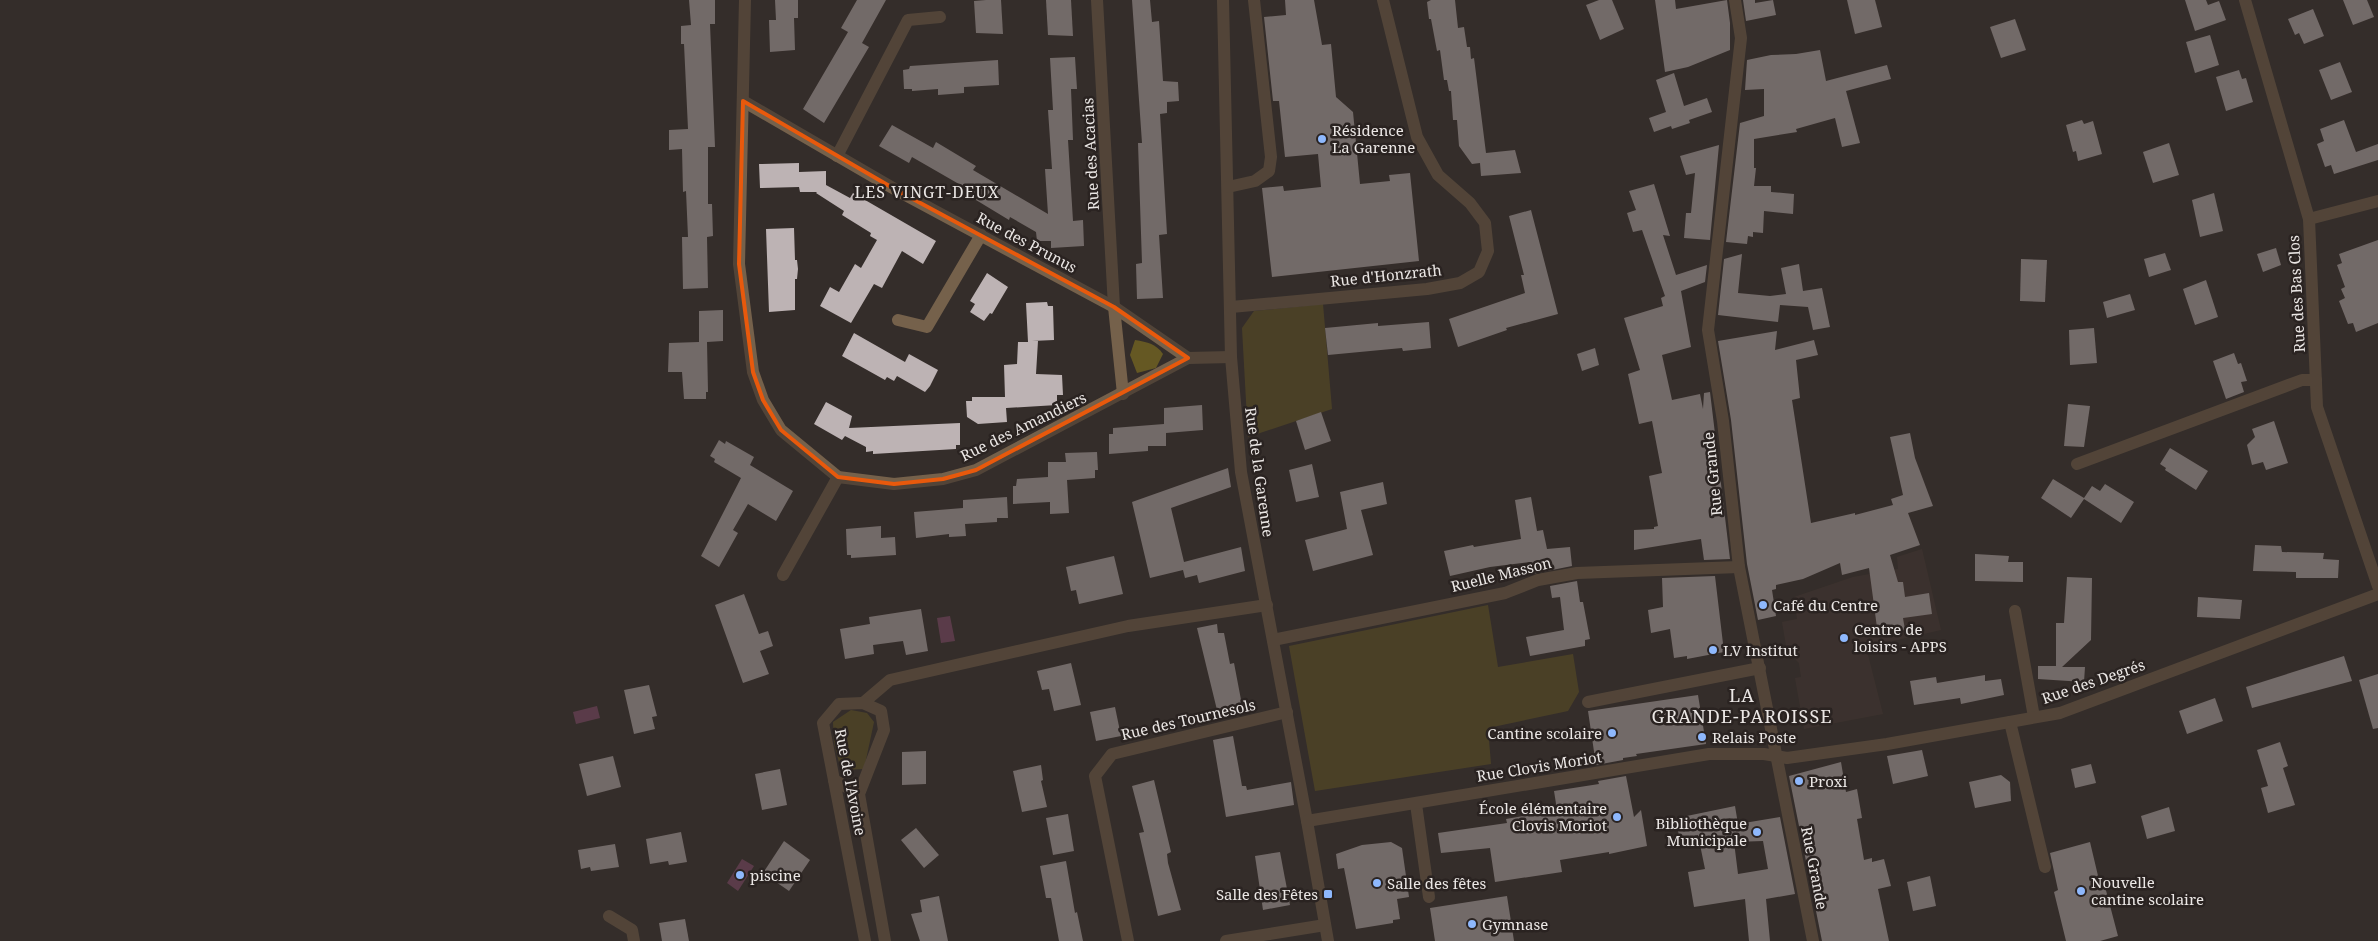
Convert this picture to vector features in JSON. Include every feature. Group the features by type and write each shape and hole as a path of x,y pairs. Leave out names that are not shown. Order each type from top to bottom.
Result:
{"street":[{"path":"745,0 739,264 753,372 763,400 781,430 838,477 783,575"},
{"name":"Rue des Acacias","path":"1097,0 1114,307 1123,394"},
{"name":"Rue de la Garenne","path":"1223,0 1231,357 1241,472 1308,821 1328,941"},
{"path":"1228,187 1255,181 1269,171 1271,157 1254,0"},
{"name":"Rue d'Honzrath","path":"1231,307 1426,288 1460,283 1479,272 1488,251 1485,223 1470,203 1438,175 1417,137 1383,0"},
{"name":"Rue Grande","path":"1735,0 1741,38 1708,330 1723,420 1739,567 1813,941"},
{"name":"Rue des Bas Clos","path":"2245,0 2308,219 2317,407 2378,586"},
{"path":"837,156 908,20 940,18"},
{"name":"Rue des Prunus","path":"743,101 981,236 1114,307 1188,358"},
{"path":"2308,219 2378,201"},
{"path":"898,320 927,327 981,236"},
{"name":"Rue des Amandiers","path":"838,477 894,484 943,479 976,470 1188,358 1231,357"},
{"path":"2077,464 2302,380 2316,380"},
{"name":"Ruelle Masson","path":"1273,640 1505,593 1538,580 1577,573 1739,567"},
{"name":"Rue des Degrés","path":"1776,757 1787,758 1887,744 2060,713 2378,594"},
{"path":"864,703 890,680 1128,626 1267,605"},
{"path":"2016,611 2034,718"},
{"path":"1588,702 1760,668"},
{"name":"Rue de l'Avoine","path":"865,941 823,722 839,704 864,703 881,711 884,730 859,794 885,941"},
{"name":"Rue des Tournesols","path":"1128,941 1095,776 1112,754 1287,712"},
{"path":"2010,722 2045,867"},
{"name":"Rue Clovis Moriot","path":"1308,821 1709,754 1764,754 1776,757"},
{"path":"834,780 859,794"},
{"path":"1416,804 1429,897"},
{"path":"609,916 632,930 634,941"},
{"path":"1226,941 1325,925"}],"highlighted area":[{"path":"743,101 898,191 1114,307 1188,358 976,470 943,479 894,484 838,477 781,430 763,400 753,372 739,264"}],"shaded area":[{"path":"1323,304 1332,409 1248,437 1242,328 1254,311"},
{"path":"1135,340 1151,344 1163,354 1156,368 1137,373 1130,355"},
{"name":"Centre de loisirs - APPS","path":"1922,549 1941,630 1866,647 1883,714 1804,729 1795,678 1801,677 1799,663 1793,657 1788,657 1782,622 1797,619 1794,597 1853,577 1898,569 1897,557"},
{"path":"1488,605 1498,667 1573,654 1579,692 1568,711 1488,728 1491,764 1315,791 1289,646"},
{"path":"950,616 955,641 941,643 937,618"},
{"path":"597,706 600,718 576,724 573,712"},
{"path":"851,710 867,713 874,722 864,769 841,770 834,743 833,722"},
{"name":"piscine","path":"742,859 754,866 738,891 727,883"}],"building":[{"path":"689,0 715,0 715,24 710,24 715,147 708,147 708,204 712,204 713,236 707,237 708,288 683,289 682,237 688,237 686,191 683,192 682,149 669,150 669,130 688,129 684,44 681,44 681,26 691,25"},
{"path":"775,0 798,0 798,18 794,18 795,50 770,52 769,20 776,20"},
{"path":"857,0 886,0 862,43 869,47 824,123 803,109 848,32 841,28"},
{"path":"1001,0 1003,34 976,33 974,1"},
{"path":"1046,0 1071,0 1073,36 1048,35"},
{"path":"1132,0 1150,0 1152,22 1159,21 1163,81 1178,82 1179,101 1167,102 1167,113 1160,114 1167,234 1159,235 1163,298 1137,299 1136,264 1142,263 1138,143 1142,143"},
{"name":"Résidence La Garenne","path":"1285,0 1314,0 1322,45 1331,44 1336,97 1353,112 1360,184 1390,181 1389,175 1410,173 1419,261 1272,277 1262,188 1283,186 1284,191 1321,187 1318,154 1285,157 1279,101 1273,101 1264,17 1286,15"},
{"path":"1431,0 1455,0 1458,28 1464,27 1467,47 1470,47 1471,59 1474,58 1486,153 1515,150 1521,173 1481,176 1480,163 1472,164 1459,146 1457,120 1453,120 1451,91 1449,91 1447,80 1444,80 1440,50 1437,51 1431,19 1429,19 1427,2"},
{"path":"1599,0 1612,0 1624,29 1600,40 1586,5"},
{"path":"1655,0 1675,0 1676,9 1727,0 1730,23 1730,50 1688,67 1665,72"},
{"path":"1743,0 1755,0 1755,3 1773,0 1776,15 1746,21"},
{"path":"1847,0 1875,0 1882,27 1855,34"},
{"path":"2185,0 2206,0 2208,5 2219,1 2226,20 2195,31"},
{"path":"2343,0 2367,0 2374,17 2353,25"},
{"path":"2313,9 2324,36 2304,44 2299,33 2295,35 2288,19"},
{"path":"2015,19 2026,50 2001,58 1990,27"},
{"path":"2210,35 2219,65 2195,73 2186,42"},
{"path":"1820,50 1826,81 1887,65 1891,79 1846,91 1860,143 1842,147 1835,118 1796,129 1797,132 1754,139 1754,168 1756,168 1754,186 1771,186 1771,192 1794,194 1793,214 1764,211 1763,233 1753,232 1753,237 1748,236 1747,244 1726,242 1740,123 1764,116 1764,89 1745,90 1747,60 1771,55 1796,54"},
{"path":"1075,57 1077,89 1071,89 1073,140 1068,140 1073,221 1083,220 1084,246 1051,248 1051,241 1037,241 1036,232 1010,217 1009,220 976,200 978,195 912,157 909,163 879,146 892,125 933,148 936,142 976,166 973,170 1048,214 1045,169 1052,169 1048,110 1053,110 1050,58"},
{"path":"998,60 999,85 964,87 964,93 938,95 938,89 912,91 912,89 904,89 903,70 909,69 910,66"},
{"path":"2340,62 2352,92 2331,100 2319,70"},
{"path":"2239,70 2242,79 2246,78 2253,102 2226,111 2216,77"},
{"path":"1674,73 1684,106 1707,98 1712,112 1689,120 1690,123 1672,129 1671,126 1654,132 1649,118 1666,112 1656,80"},
{"path":"2082,120 2084,124 2093,121 2102,154 2078,161 2076,151 2073,152 2066,125"},
{"path":"2344,120 2356,152 2378,144 2378,160 2334,174 2331,165 2325,167 2317,144 2324,141 2320,129"},
{"path":"2169,143 2179,175 2153,183 2143,152"},
{"path":"1719,145 1710,240 1684,238 1686,213 1691,213 1695,173 1686,175 1680,156"},
{"path":"799,163 799,172 826,171 826,185 850,198 853,193 936,241 923,264 902,251 882,288 874,284 851,323 820,306 830,287 839,292 855,264 861,268 877,240 870,236 871,233 842,215 844,211 817,192 800,192 799,187 760,188 759,164"},
{"path":"1654,184 1670,236 1663,235 1676,275 1707,265 1705,282 1681,291 1691,347 1662,355 1672,400 1700,394 1703,409 1704,393 1710,392 1730,559 1704,560 1701,539 1634,550 1634,530 1654,529 1654,527 1658,526 1649,476 1662,473 1652,421 1639,424 1628,374 1640,370 1624,318 1663,306 1661,298 1665,296 1642,230 1633,232 1627,213 1636,210 1629,191"},
{"path":"2214,193 2223,231 2200,237 2192,200"},
{"path":"1531,210 1558,314 1506,328 1507,330 1458,347 1449,319 1525,293 1521,275 1524,275 1509,216"},
{"path":"794,228 795,260 797,260 798,269 797,279 795,279 795,310 769,312 766,229"},
{"path":"2378,240 2378,323 2356,332 2353,323 2348,324 2339,301 2345,298 2341,289 2345,287 2337,265 2342,263 2339,254"},
{"path":"2276,248 2281,265 2263,272 2257,254"},
{"path":"2165,253 2171,270 2149,277 2144,259"},
{"path":"1742,254 1738,293 1770,296 1786,294 1781,268 1799,264 1803,291 1822,288 1830,327 1813,330 1808,307 1780,305 1778,322 1718,315 1724,259"},
{"path":"2021,259 2047,260 2045,302 2020,301"},
{"path":"987,273 1008,287 992,314 990,313 984,321 970,312 975,304 970,301"},
{"path":"2206,280 2218,317 2195,325 2183,289"},
{"path":"2130,294 2135,310 2107,318 2103,302"},
{"path":"1047,302 1048,306 1053,306 1054,340 1032,341 1038,341 1036,374 1062,375 1063,395 1057,395 1057,405 1006,408 1007,422 978,424 967,417 966,401 972,401 972,397 1005,397 1004,365 1017,364 1018,342 1028,342 1026,303"},
{"path":"723,310 723,341 707,342 708,392 706,392 706,399 684,399 682,372 668,372 669,343 699,342 699,311"},
{"path":"1429,322 1431,348 1403,351 1402,348 1328,355 1325,328 1378,323 1378,326"},
{"path":"2094,328 2097,363 2070,365 2069,330"},
{"path":"1777,331 1775,350 1814,340 1818,355 1796,360 1800,398 1792,400 1811,523 1855,513 1855,515 1893,505 1891,499 1903,495 1890,437 1910,433 1915,458 1933,506 1908,513 1920,545 1890,555 1898,582 1903,582 1905,597 1929,593 1932,614 1903,618 1905,630 1878,635 1869,568 1842,575 1840,563 1803,579 1776,585 1776,589 1772,590 1776,616 1758,620 1747,564 1731,420 1718,341"},
{"path":"854,333 905,362 909,354 938,370 930,386 925,392 897,376 894,381 887,377 885,380 842,356"},
{"path":"1595,348 1599,365 1582,371 1577,354"},
{"path":"2234,353 2238,364 2241,363 2247,381 2241,382 2244,392 2226,399 2213,361"},
{"path":"826,402 852,416 849,428 960,423 960,445 956,445 956,449 873,454 873,451 866,452 866,447 845,436 842,440 814,424"},
{"path":"2068,404 2090,406 2084,447 2064,446"},
{"path":"1202,405 1203,430 1166,433 1166,446 1148,446 1148,451 1109,454 1109,434 1113,434 1113,428 1164,424 1164,408"},
{"path":"1321,412 1331,441 1305,450 1296,421"},
{"path":"2274,421 2288,463 2266,470 2263,462 2252,465 2247,445 2255,437 2252,429"},
{"path":"719,440 725,444 726,441 754,457 750,465 793,491 776,521 748,504 733,530 738,533 719,567 701,556 741,478 714,462 715,459 710,456"},
{"path":"2170,448 2208,471 2196,490 2165,470 2166,468 2160,464"},
{"path":"1097,452 1098,470 1095,470 1095,478 1067,480 1069,513 1050,514 1050,502 1013,504 1013,486 1016,486 1017,479 1048,477 1048,462 1066,462 1065,453"},
{"path":"1312,464 1319,497 1296,502 1289,470"},
{"path":"1228,468 1231,487 1171,508 1184,562 1241,547 1245,571 1199,583 1197,575 1185,578 1183,570 1150,578 1132,502"},
{"path":"2053,479 2084,498 2092,486 2100,491 2105,484 2134,502 2121,523 2084,499 2071,518 2041,498"},
{"path":"1383,482 1387,504 1361,510 1373,555 1313,571 1305,540 1347,529 1340,492"},
{"path":"1007,497 1008,518 997,518 997,522 965,524 966,536 949,537 949,534 916,538 914,512 963,508 963,500"},
{"path":"1531,497 1537,531 1543,530 1547,549 1570,547 1572,566 1532,574 1530,562 1490,567 1450,576 1444,551 1521,539 1515,500"},
{"path":"881,526 881,538 895,537 896,555 851,558 851,555 847,555 846,529"},
{"path":"2255,545 2281,546 2282,552 2324,553 2323,559 2339,560 2338,578 2296,578 2296,572 2253,571"},
{"path":"1975,554 2009,556 2008,562 2023,562 2023,582 1975,581"},
{"path":"1114,556 1123,594 1079,604 1076,590 1071,591 1066,567"},
{"path":"1715,576 1724,652 1687,659 1687,656 1674,658 1670,629 1651,633 1648,610 1663,607 1662,578"},
{"path":"2067,577 2092,578 2091,640 2062,667 2085,667 2084,682 2038,679 2038,666 2056,666 2056,623 2064,623"},
{"path":"1577,581 1580,602 1583,602 1590,639 1585,640 1585,646 1530,656 1526,637 1564,630 1560,597 1552,598 1550,586"},
{"path":"744,594 759,634 768,631 773,646 760,651 769,674 743,683 715,605"},
{"path":"2198,597 2242,600 2240,619 2197,617"},
{"path":"921,609 928,651 906,655 903,641 873,645 874,654 845,659 840,629 870,624 869,617"},
{"path":"1217,624 1218,633 1224,633 1230,664 1234,663 1242,705 1217,710 1197,628"},
{"path":"2344,656 2352,681 2252,708 2246,687"},
{"path":"1071,663 1081,705 1054,711 1049,689 1042,690 1037,671"},
{"path":"2378,674 2378,728 2373,729 2359,680"},
{"path":"1985,675 1985,681 2001,679 2004,695 1961,704 1960,698 1914,705 1910,681 1936,677 1937,683"},
{"path":"649,685 657,716 652,717 655,729 634,734 624,690"},
{"path":"1698,695 1706,744 1636,754 1637,756 1623,758 1623,760 1596,765 1588,711"},
{"path":"2215,698 2223,721 2187,734 2179,711"},
{"path":"1115,707 1121,736 1096,741 1090,712"},
{"path":"1233,736 1242,786 1246,786 1247,790 1291,782 1294,805 1226,817 1213,740"},
{"path":"2280,742 2288,766 2283,768 2295,805 2268,813 2261,788 2268,786 2257,750"},
{"path":"1922,750 1928,776 1893,784 1887,756"},
{"path":"926,751 926,784 902,785 902,752"},
{"path":"613,756 621,787 587,796 579,764"},
{"path":"1841,762 1846,792 1857,789 1862,818 1857,819 1864,860 1872,858 1872,862 1884,859 1891,886 1878,889 1889,941 1822,941 1789,776"},
{"path":"2091,764 2096,783 2075,788 2071,769"},
{"path":"1041,765 1043,780 1041,781 1047,807 1022,812 1013,771"},
{"path":"780,769 787,805 762,810 755,774"},
{"path":"2001,775 2010,782 2011,801 1975,808 1969,782"},
{"path":"1626,776 1634,817 1641,810 1647,846 1609,854 1609,852 1560,860 1562,872 1495,882 1490,848 1441,853 1438,833 1507,823 1506,819 1557,810 1554,791 1599,784 1598,781"},
{"path":"1154,780 1171,852 1167,854 1168,863 1181,910 1158,916 1139,833 1144,832 1132,786"},
{"path":"1735,806 1738,824 1780,817 1795,894 1766,899 1770,941 1749,941 1745,899 1694,907 1688,872 1705,869 1698,835 1679,839 1677,818","holes":["1763,841 1768,869 1738,874 1734,842"]},
{"path":"2169,807 2175,831 2147,839 2141,816"},
{"path":"1068,814 1074,851 1053,855 1046,818"},
{"path":"916,828 939,855 924,868 901,840"},
{"path":"681,832 687,862 669,865 668,861 650,864 646,839"},
{"path":"784,841 810,860 789,891 763,873"},
{"name":"Salle des fêtes","path":"1391,842 1402,848 1409,897 1397,899 1400,919 1393,920 1393,923 1356,929 1344,868 1338,869 1336,854 1362,845"},
{"name":"Nouvelle cantine scolaire","path":"2090,842 2099,880 2103,879 2118,936 2100,941 2066,941 2054,892 2058,890 2050,853"},
{"path":"615,844 619,867 591,871 590,867 581,869 578,850"},
{"path":"1280,852 1290,905 1263,910 1255,856"},
{"path":"1066,861 1075,913 1077,912 1083,941 1059,941 1051,898 1046,898 1040,866"},
{"path":"1930,876 1936,906 1913,911 1907,882"},
{"path":"939,896 948,941 920,941 911,914 922,912 920,900"},
{"name":"Gymnase","path":"1507,896 1514,941 1435,941 1430,908"},
{"path":"685,919 689,941 662,941 659,923"}],"place":[{"name":"Résidence La Garenne","path":"1322,139"},
{"name":"Café du Centre","path":"1763,605"},
{"name":"Centre de loisirs - APPS","path":"1844,638"},
{"name":"LV Institut","path":"1713,650"},
{"name":"Cantine scolaire","path":"1612,733"},
{"name":"Relais Poste","path":"1702,737"},
{"name":"Proxi","path":"1799,781"},
{"name":"École élémentaire Clovis Moriot","path":"1617,817"},
{"name":"Bibliothèque Municipale","path":"1757,832"},
{"name":"piscine","path":"740,875"},
{"name":"Salle des fêtes","path":"1377,883"},
{"name":"Nouvelle cantine scolaire","path":"2081,891"},
{"name":"Salle des Fêtes","path":"1328,894"},
{"name":"Gymnase","path":"1472,924"}],"district":[{"name":"LES VINGT-DEUX","path":"927,192"},
{"name":"LA GRANDE-PAROISSE","path":"1742,705"}]}
